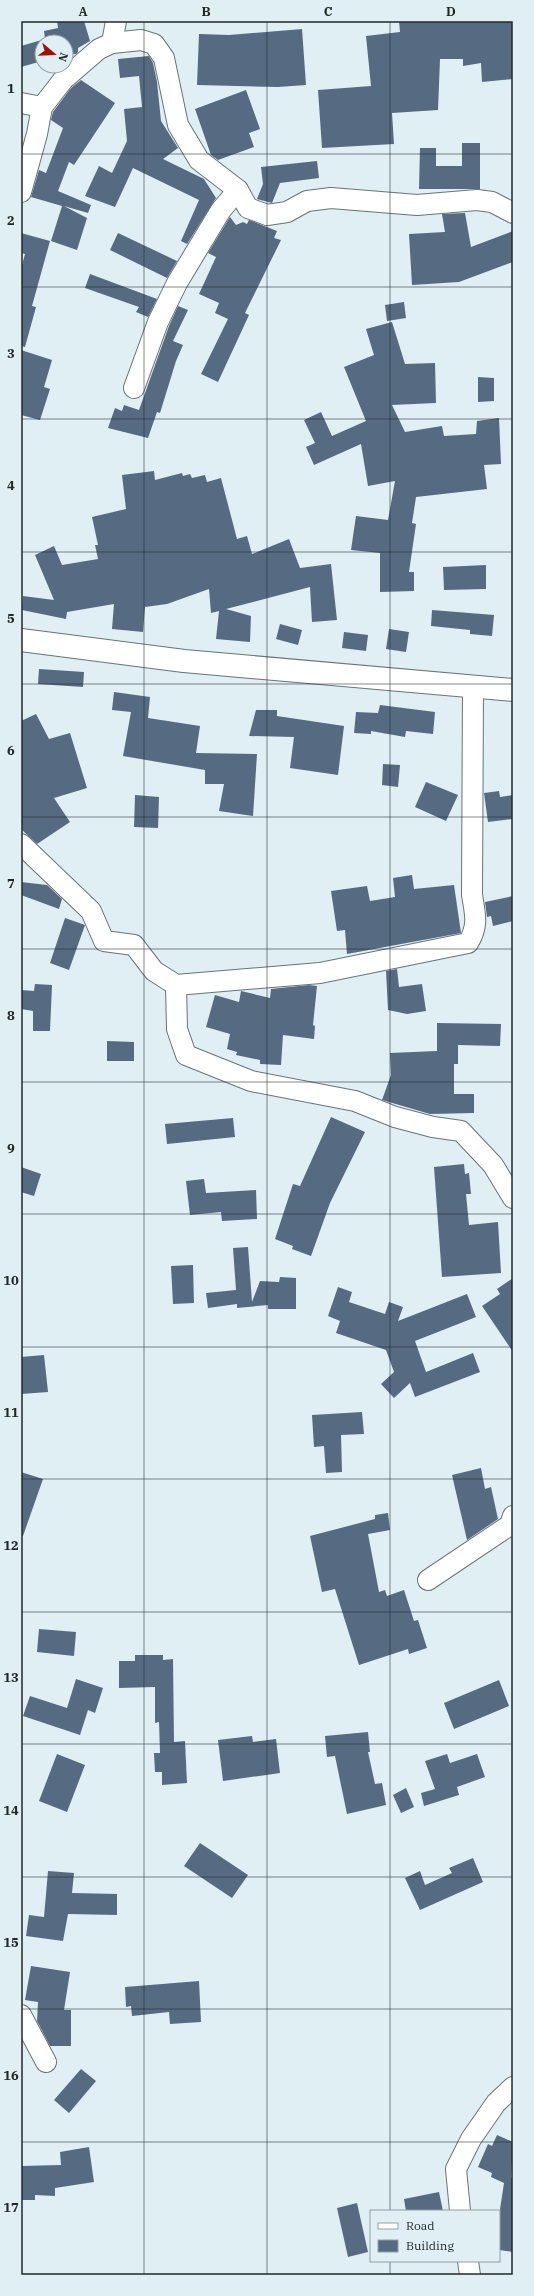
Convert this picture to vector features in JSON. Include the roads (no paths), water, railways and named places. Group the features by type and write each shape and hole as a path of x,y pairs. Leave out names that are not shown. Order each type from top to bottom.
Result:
{"highway":[{"path":"21,640 184,661 473,688 513,690"}],"street":[{"path":"112,43 116,21"},
{"path":"21,192 37,134 42,107 63,80 98,49 112,43 141,40 154,44 164,58 178,125 199,160 238,190 248,208 267,215 287,212 307,201 331,198 417,205 477,200 492,202 513,213"},
{"path":"21,102 42,107"},
{"path":"134,388 158,322 177,283 221,210 238,190"},
{"path":"21,844 91,911 104,941 134,945 154,971 176,985 320,974 468,943 474,934 476,923 472,895 473,688"},
{"path":"176,985 177,1029 186,1055 251,1081 355,1101 394,1117 433,1127 461,1131 493,1165 513,1198"},
{"path":"428,1580 510,1525 513,1516"},
{"path":"21,2014 46,2062"},
{"path":"460,2210 456,2170 471,2139 496,2103 513,2087"},
{"path":"468,2262 470,2275"}]}
